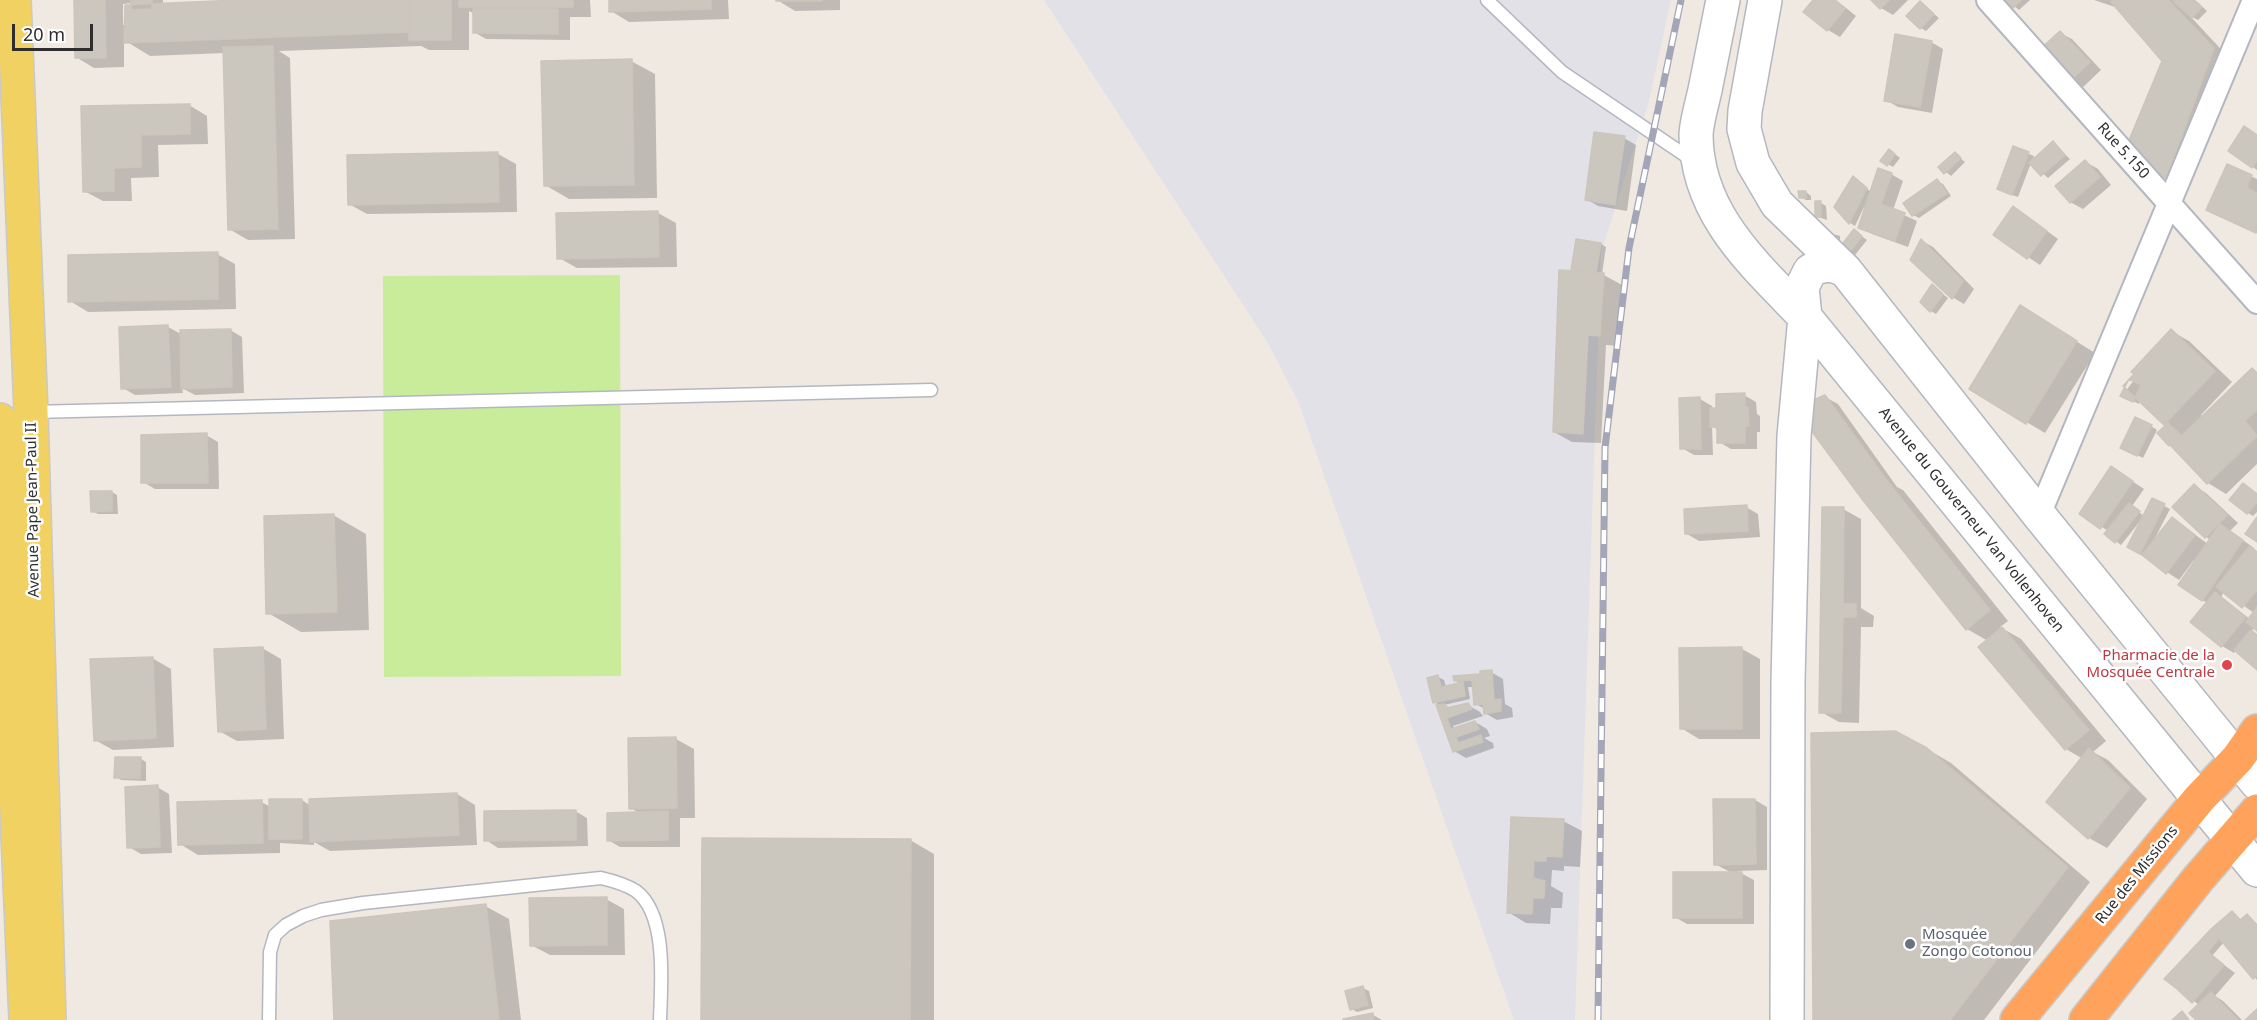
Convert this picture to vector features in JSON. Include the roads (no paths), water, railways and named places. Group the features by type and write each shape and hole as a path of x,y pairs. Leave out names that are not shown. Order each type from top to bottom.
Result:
{"highway":[{"name":"Rue des Missions","path":"2017,1020 2199,799 2248,771 2257,731"},
{"path":"2086,1020 2198,879 2257,811"}],"main road":[{"name":"Avenue Pape Jean-Paul II","path":"14,0 8,420 26,1020"},
{"name":"Avenue du Gouverneur Van Vollenhoven","path":"1723,0 1696,132 1698,164 1707,194 1727,233 1805,317 2257,870"},
{"path":"1765,0 1745,111 1744,129 1753,163 1765,187 1776,204 1845,270 2039,515 2248,771"},
{"path":"1787,1020 1788,681 1794,436 1805,317 1802,287 1810,271 1817,267 1832,264 1845,270"},
{"name":"Avenue Pape Jean-Paul II","path":"8,420 49,1020"}],"street":[{"name":"Rue 5.150","path":"1988,0 2257,302"},
{"path":"2039,515 2254,0"}],"lane":[{"path":"1487,0 1562,72 1698,164"},
{"path":"8,420 931,390"},
{"path":"269,1020 270,952 275,935 286,925 303,916 321,910 363,903 601,878 619,882 637,892 654,916 659,941 660,1020"}],"railway":[{"path":"1598,1020 1605,448 1629,248 1681,0"}],"place":[{"name":"Pharmacie de la Mosquée Centrale","path":"2227,665"},
{"name":"Mosquée Zongo Cotonou","path":"1910,944"}]}
